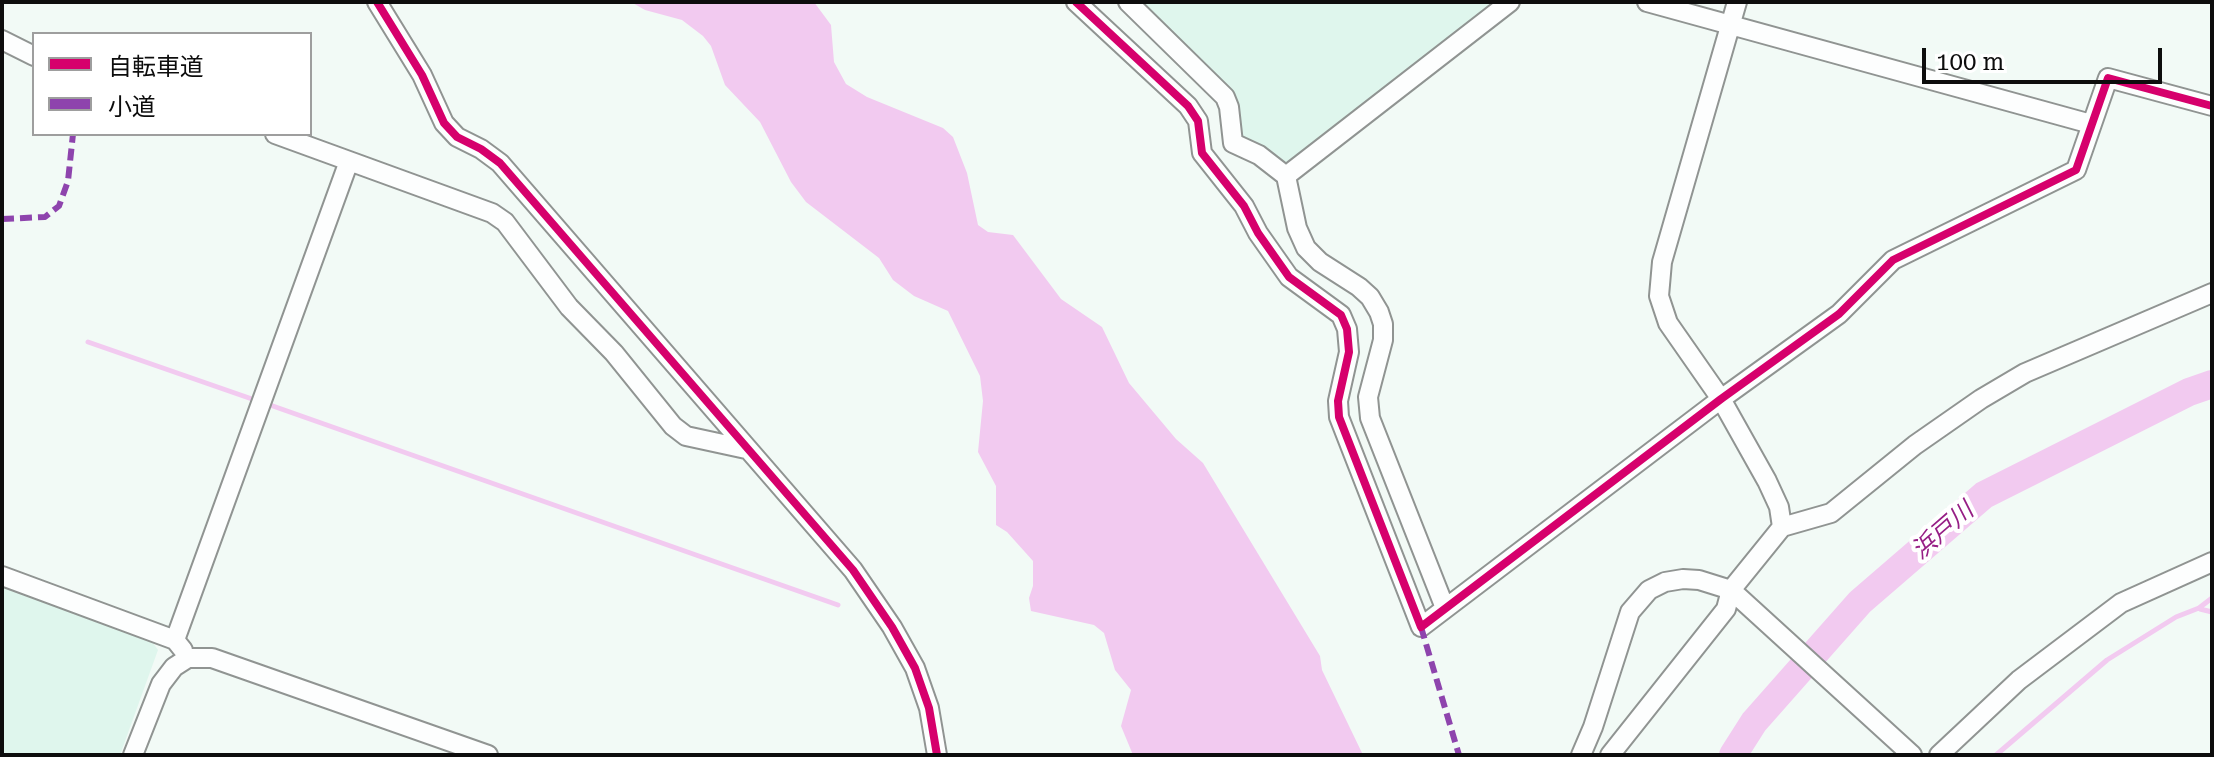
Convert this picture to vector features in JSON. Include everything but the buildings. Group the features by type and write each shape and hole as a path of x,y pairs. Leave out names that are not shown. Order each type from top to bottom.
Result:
{"street":[{"path":"377,2 422,75 444,123 457,137 500,163 853,570 892,627 915,668 929,708 937,755"},
{"path":"1076,2 1188,106 1198,121 1202,153 1247,210 1258,233 1289,277 1341,315 1347,329 1349,352 1338,401 1339,417 1421,627 1721,399 1839,314 1893,260 2076,170 2108,78 2212,106"},
{"path":"1128,2 1225,97 1233,143 1259,155 1286,176 1297,228 1306,248 1320,262 1359,287 1379,312 1383,340 1368,397 1370,418 1445,608"},
{"path":"1286,176 1510,2"},
{"path":"1647,2 2091,124"},
{"path":"1737,2 1662,262 1659,296 1668,323 1721,399 1788,525"},
{"path":"2,40 32,55"},
{"path":"280,136 492,213 505,222 569,307 614,353 673,426 686,436 746,449"},
{"path":"175,640 349,161"},
{"path":"1610,755 1726,609 1731,590 1788,525 1831,513 1915,445 2025,373 2212,293"},
{"path":"1939,755 2019,680 2121,603 2212,562"},
{"path":"2,576 175,640 188,658"},
{"path":"1581,755 1602,699 1623,627 1638,599 1665,582 1683,579 1699,580 1731,590 1912,755"},
{"path":"133,755 161,684 174,667 188,658 212,658 255,671 488,755"}],"green space":[{"path":"1148,2 1497,2 1285,165 1264,146 1238,134 1234,95 1142,7"},
{"path":"2,581 148,636 158,650 120,755 2,755"}],"shaded area":[{"path":"631,2 814,2 831,25 834,62 846,84 867,97 943,128 953,137 967,173 978,225 988,232 1013,235 1061,299 1102,327 1129,383 1176,439 1203,463 1320,656 1322,670 1363,755 1133,755 1121,726 1131,690 1115,670 1104,633 1094,625 1031,611 1029,598 1033,586 1033,561 1007,532 996,525 996,486 978,452 983,401 980,376 948,311 914,296 893,280 879,258 806,202 791,182 760,122 725,85 711,46 703,36 682,20 645,10"}],"waterway":[{"path":"88,342 252,399"},
{"name":"浜戸川","path":"1733,755 1754,722 1860,602 1984,495 2189,392 2212,384"},
{"path":"270,405 838,605"},
{"path":"1996,755 2107,660 2212,598"},
{"path":"2200,609 2212,612"}],"marked path":[{"path":"2,219 45,217 59,206 68,181 73,136"},
{"path":"1421,627 1459,755"}],"cycle path":[{"path":"377,2 422,75 444,123 457,137 500,163 853,570 892,627 915,668 929,708 937,755"},
{"path":"1076,2 1188,106 1198,121 1202,153 1244,206 1258,233 1289,277 1341,315 1347,329 1349,352 1338,401 1339,417 1421,627 1721,399 1839,314 1893,260 2076,170 2108,78 2212,106"}]}
